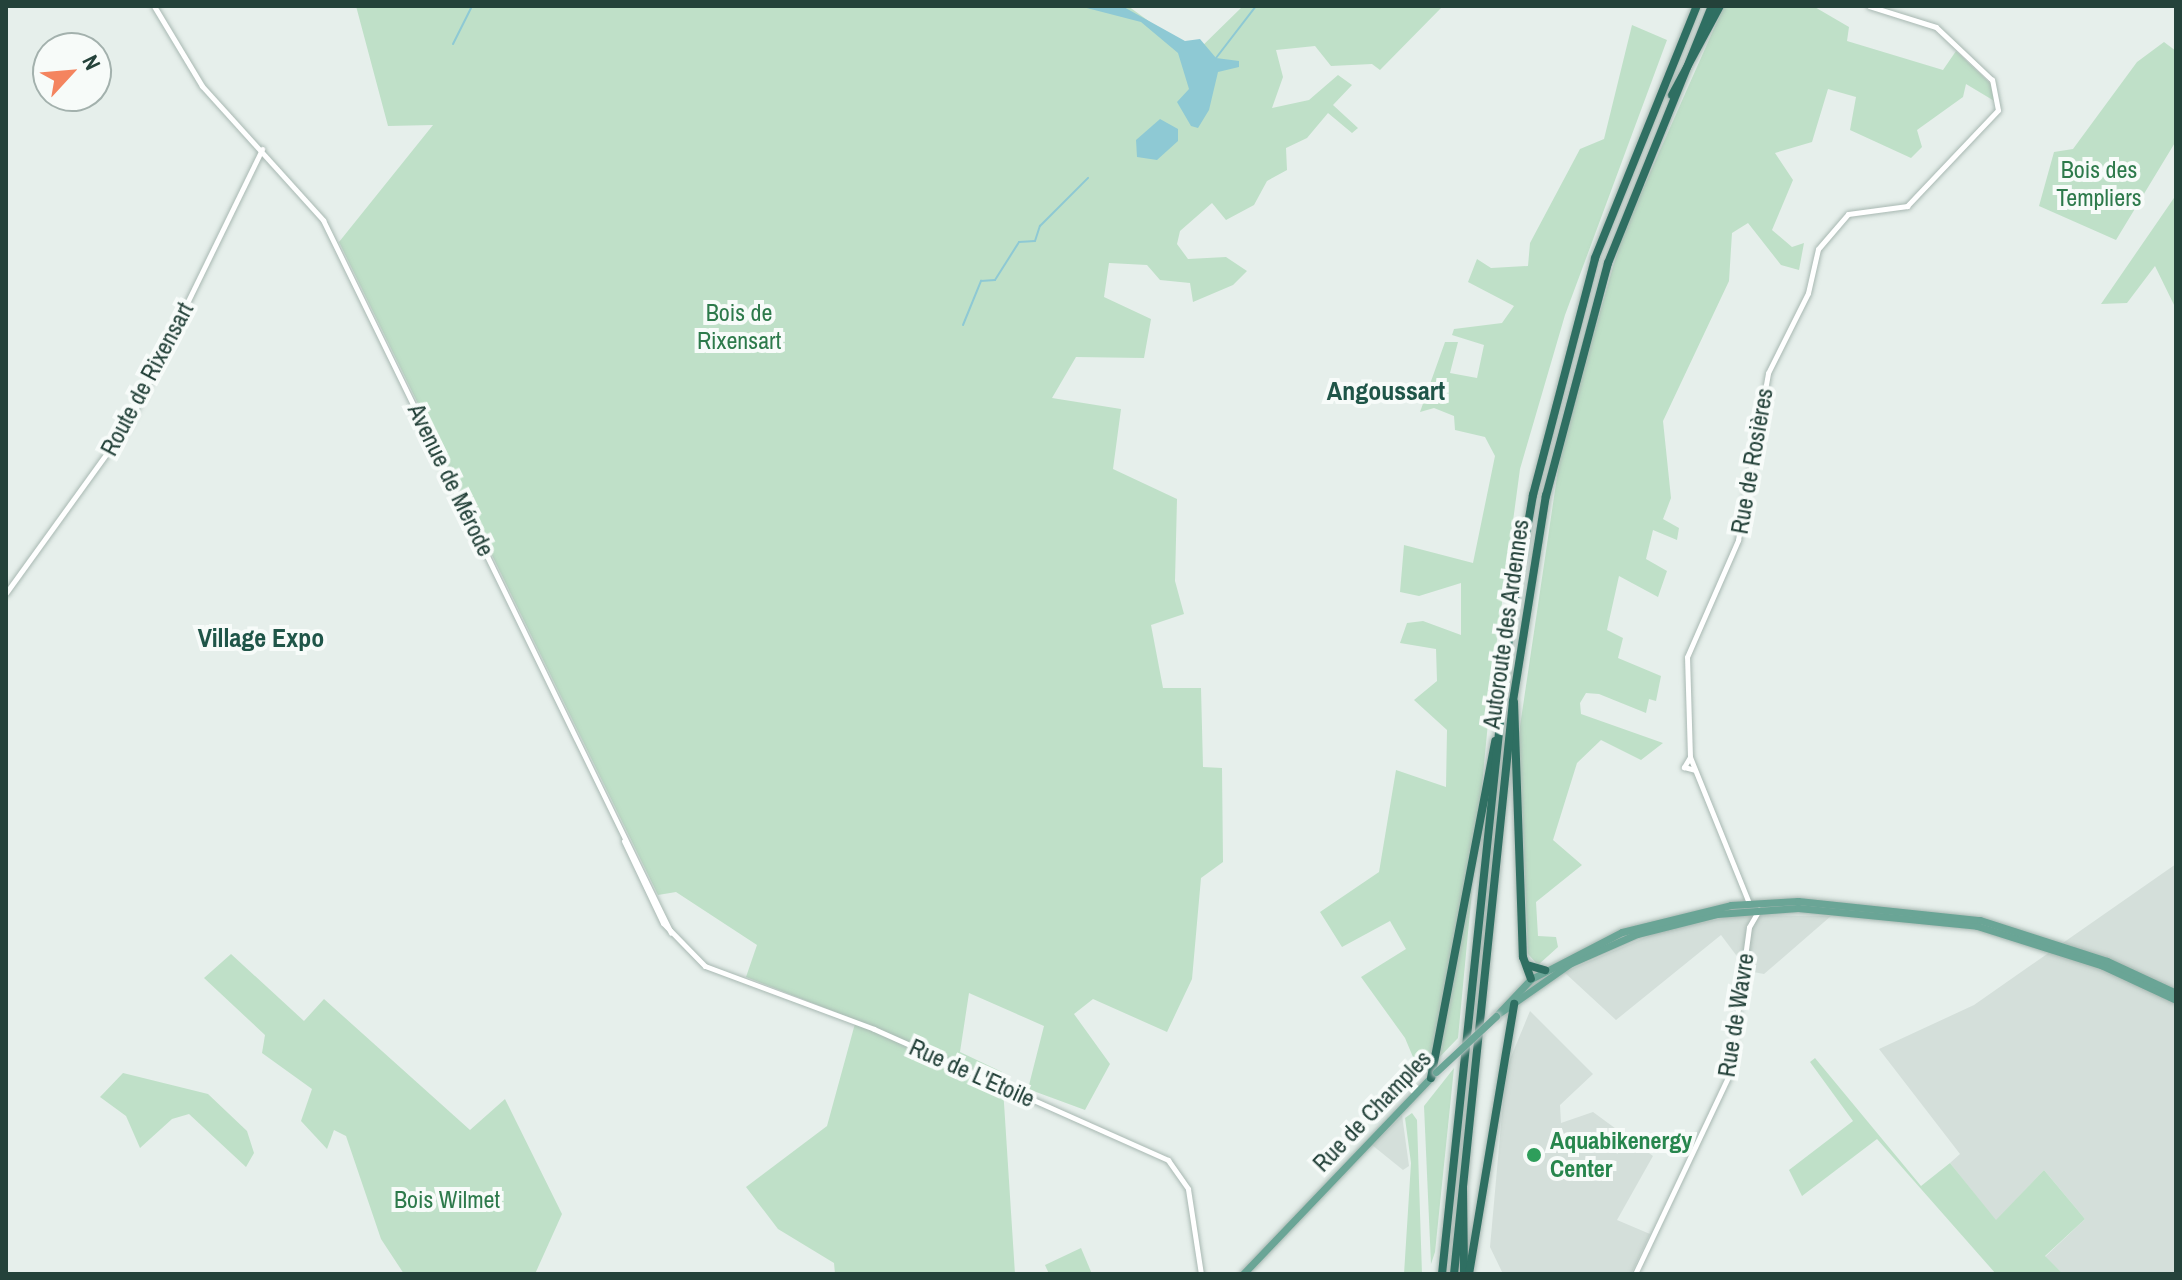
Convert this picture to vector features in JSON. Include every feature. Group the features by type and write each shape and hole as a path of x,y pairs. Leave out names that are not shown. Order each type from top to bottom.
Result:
{"highway":[{"name":"Autoroute des Ardennes","path":"1442,1274 1498,732 1533,495 1577,315 1627,167 1697,6"},
{"name":"Autoroute des Ardennes","path":"1454,1274 1513,701 1566,408 1608,263 1671,96 1712,6"},
{"path":"1671,96 1720,6"},
{"path":"1513,701 1525,963 1531,979"},
{"path":"1434,1075 1498,732"},
{"path":"1525,963 1545,970"},
{"path":"1466,1274 1514,1004"},
{"path":"1501,1013 1507,1032"},
{"path":"1463,1187 1469,1200 1466,1274"}],"main road":[{"path":"1501,1013 1531,979 1545,970 1652,922 1749,907 1900,906 2047,942 2176,993"},
{"path":"1749,907 1899,913 2047,942"},
{"path":"1501,1013 1591,950"},
{"path":"2070,951 2176,1000"},
{"name":"Rue de Champles","path":"1243,1274 1434,1075 1501,1013"}],"street":[{"name":"Avenue de Mérode","path":"154,6 202,86 262,149 329,230 651,893"},
{"name":"Rue de Rosières","path":"1690,757 1687,657 1738,540 1768,373 1808,293 1814,260 1848,214 1902,210 1996,116 1997,88 1973,61 1927,21 1869,6"},
{"name":"Route de Rixensart","path":"6,593 128,424 262,149"},
{"path":"1690,757 1684,767 1695,770"},
{"path":"1690,757 1749,907"},
{"path":"1731,909 1741,892"},
{"name":"Rue de L'Etoile","path":"651,893 671,933 717,972 874,1029 1168,1160 1188,1189 1201,1274"},
{"name":"Rue de Wavre","path":"1731,909 1749,927"},
{"name":"Rue de Wavre","path":"1635,1274 1729,1075 1749,927 1760,909"}],"shaded area":[{"path":"2176,864 2176,1272 2063,1274 2045,1257 2085,1219 2044,1170 1996,1221 1950,1163 1960,1154 1879,1049 1974,1005"},
{"path":"1737,915 1831,916 1764,974 1748,971 1721,935 1616,1020 1564,972 1658,932"},
{"path":"1530,1011 1593,1074 1560,1105 1561,1123 1593,1112 1653,1156 1617,1220 1650,1234 1631,1274 1503,1274 1490,1247 1506,1069"},
{"path":"1402,1115 1409,1166 1403,1170 1372,1145"}],"green space":[{"name":"Bois de Rixensart","path":"356,6 1128,6 1194,54 1243,6 1443,6 1380,70 1372,64 1331,66 1315,46 1276,50 1283,77 1272,108 1309,100 1338,75 1352,85 1333,105 1358,128 1352,133 1328,113 1307,138 1286,148 1287,170 1267,181 1254,205 1226,220 1212,203 1180,231 1177,244 1188,259 1226,257 1247,271 1233,285 1193,302 1190,283 1160,280 1147,265 1109,263 1104,297 1151,319 1144,358 1076,357 1052,398 1121,409 1113,469 1177,499 1175,581 1184,614 1151,625 1163,688 1201,688 1203,767 1222,768 1223,862 1201,878 1192,979 1167,1032 1093,999 1074,1014 1110,1064 1085,1110 1028,1089 1044,1026 969,993 960,1052 1002,1072 1015,1274 835,1274 834,1263 778,1229 746,1187 827,1126 856,1020 746,977 757,945 676,892 658,895 339,242 433,125 388,126"},
{"path":"1724,6 1813,6 1849,27 1847,41 1943,70 1956,51 1993,86 1996,102 1966,84 1963,97 1917,130 1922,147 1911,158 1850,130 1856,97 1828,89 1812,142 1775,153 1793,180 1772,230 1792,247 1804,243 1799,270 1781,265 1748,223 1732,233 1729,281 1663,421 1671,498 1663,519 1679,528 1677,540 1653,530 1646,559 1667,571 1658,597 1619,576 1607,630 1623,638 1618,658 1661,676 1656,701 1649,699 1646,713 1599,694 1586,693 1580,703 1581,714 1663,743 1641,760 1601,740 1577,763 1553,840 1582,865 1536,902 1538,936 1556,937 1558,947 1538,965 1528,954 1519,733 1562,443 1622,236"},
{"path":"1632,25 1667,40 1565,315 1520,469 1493,670 1458,1038 1421,1076 1405,1038 1361,977 1406,949 1390,921 1342,947 1320,912 1379,872 1396,770 1446,787 1447,730 1414,700 1437,681 1436,649 1400,643 1407,623 1423,621 1461,635 1461,583 1419,596 1400,592 1404,545 1473,563 1495,456 1485,437 1455,430 1454,416 1434,408 1420,412 1445,342 1458,342 1450,373 1477,378 1484,345 1452,335 1454,329 1502,323 1514,306 1468,282 1477,259 1491,268 1528,266 1530,243 1580,149 1604,139"},
{"name":"Bois des Templiers","path":"2164,42 2176,51 2176,141 2116,240 2039,206 2054,152 2073,149 2137,62"},
{"name":"Bois des Templiers","path":"2176,195 2176,309 2155,266 2127,303 2101,304"},
{"name":"Bois Wilmet","path":"231,954 304,1021 324,999 470,1130 505,1099 562,1214 535,1274 404,1274 381,1239 346,1136 334,1130 327,1149 301,1121 312,1089 262,1053 265,1035 204,978"},
{"path":"1815,1058 1921,1186 1950,1163 1996,1220 2044,1170 2085,1219 2045,1256 2063,1274 1996,1274 1877,1139 1802,1196 1789,1170 1853,1121 1810,1062"},
{"path":"1454,1068 1435,1252 1431,1264 1424,1106"},
{"path":"123,1073 208,1094 247,1131 254,1153 246,1167 189,1114 172,1119 140,1148 126,1116 100,1097"},
{"path":"1412,1113 1417,1120 1422,1274 1404,1274 1411,1163 1405,1118"},
{"path":"1081,1248 1092,1274 1049,1274 1045,1265"}],"water":[{"path":"1079,6 1122,6 1185,41 1200,39 1216,58 1239,61 1239,67 1218,72 1209,110 1198,128 1191,126 1177,102 1189,89 1178,53 1141,22"},
{"path":"1160,119 1178,129 1178,141 1157,160 1137,157 1136,140"}],"waterway":[{"path":"453,44 472,6"},
{"path":"1216,58 1256,6"},
{"path":"963,325 981,281 995,280 1019,242 1035,241 1040,226 1088,178"}],"place":[{"name":"Aquabikenergy Center","path":"1534,1155"}],"district":[{"name":"Angoussart","path":"1386,391"},
{"name":"Village Expo","path":"261,638"}]}
